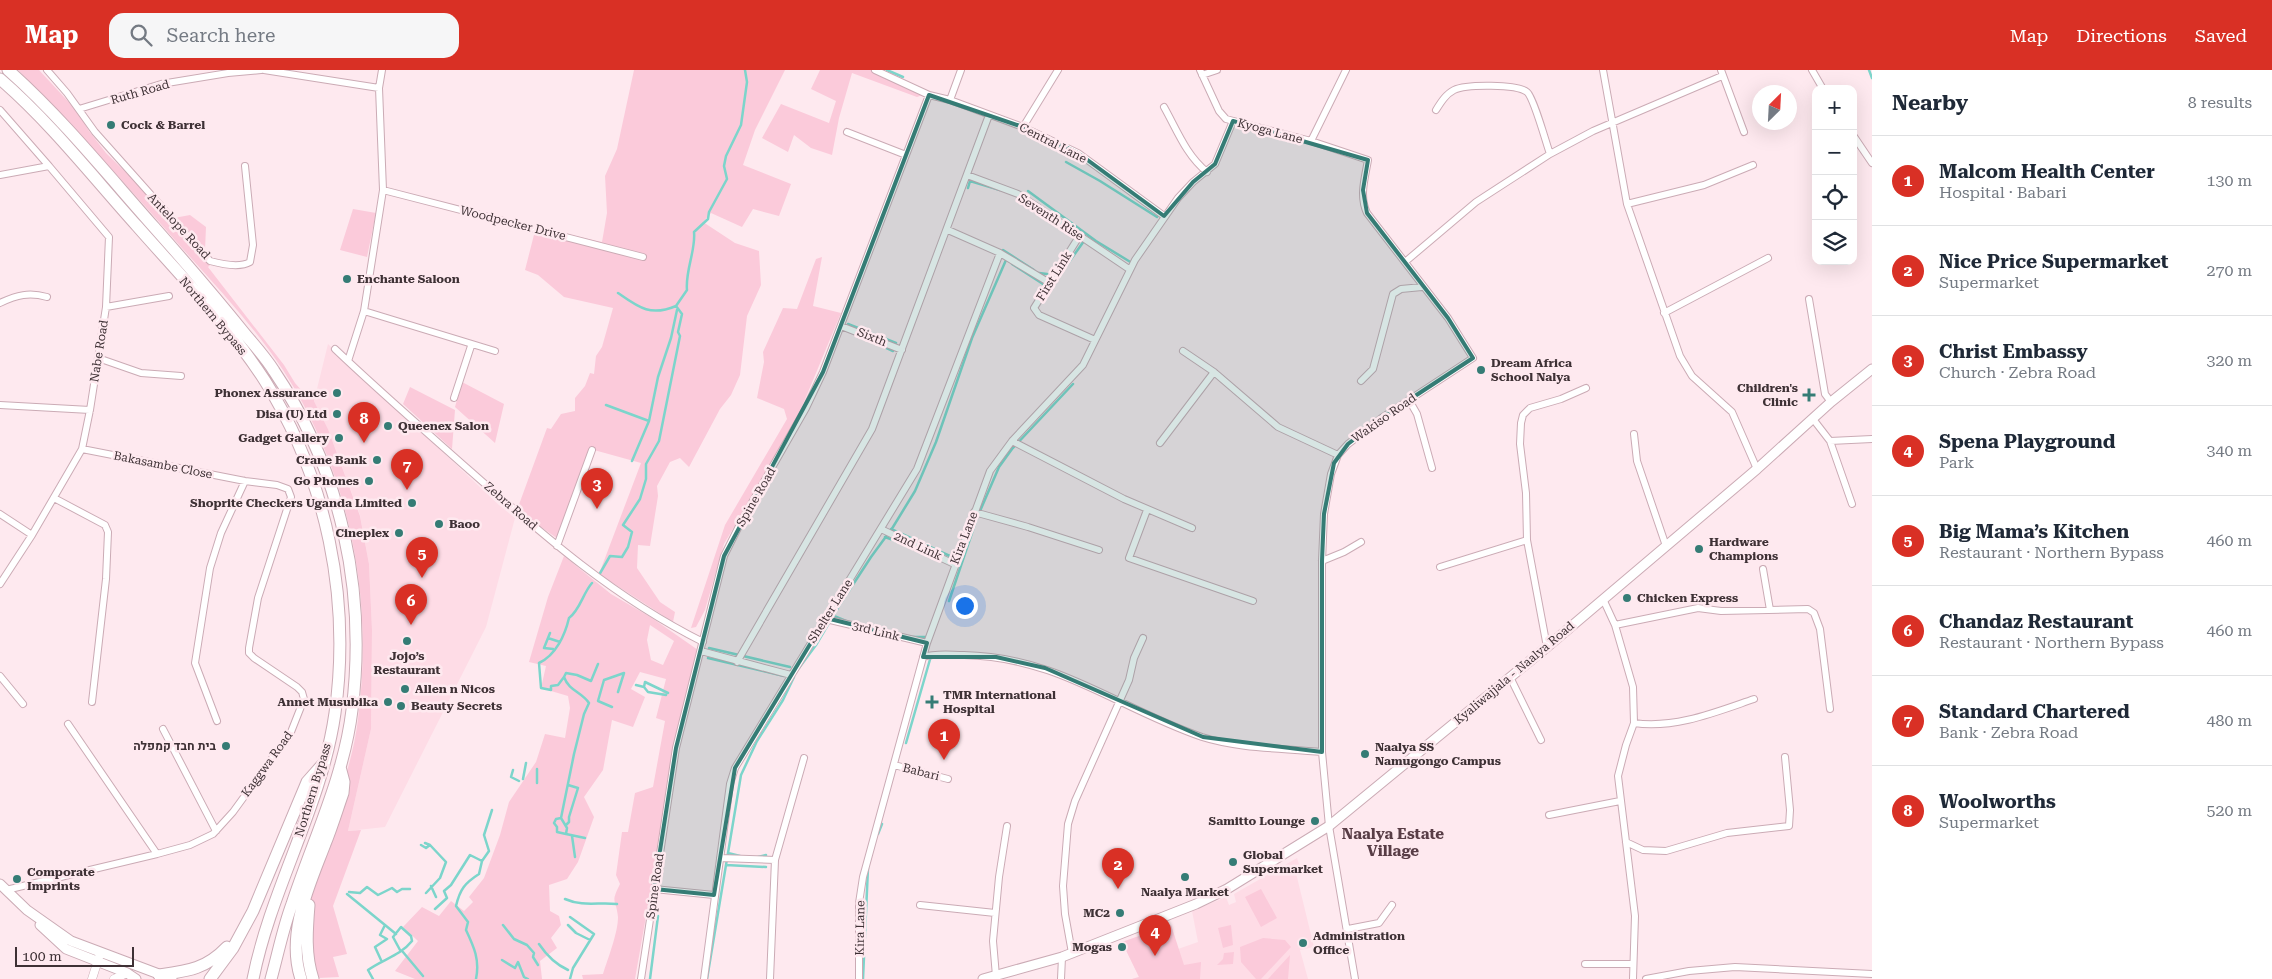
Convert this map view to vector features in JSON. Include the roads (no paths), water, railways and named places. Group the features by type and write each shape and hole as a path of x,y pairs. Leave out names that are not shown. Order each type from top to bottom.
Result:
{"highway":[{"name":"Northern Bypass","path":"8,70 104,170 228,312 274,370 307,427 323,461 337,502 355,600 356,662 352,709 347,742 340,766 291,906 271,979"},
{"name":"Northern Bypass","path":"0,79 17,93 79,161 228,330 265,381 295,434 311,475 326,524 335,566 341,636 335,713 324,762 261,946 252,979"},
{"path":"210,979 233,948 253,911 307,782 324,762"},
{"path":"301,979 296,963 296,936 310,881 343,793 344,782 340,766"},
{"path":"310,881 307,948 313,979"},
{"path":"159,975 201,968 218,956 241,933"}],"main road":[{"name":"Kyaliwajjala - Naalya Road","path":"983,979 1072,953 1187,908 1227,889 1329,826 1547,647 1757,469 1831,402 1872,369"},
{"path":"3,887 50,936 66,949 136,967 172,979"},
{"path":"98,957 136,979"}],"street":[{"path":"47,70 79,109"},
{"name":"Ruth Road","path":"79,109 161,84 246,70 300,73 379,88"},
{"path":"348,361 364,311 383,190 379,88 382,70"},
{"path":"875,70 929,95"},
{"path":"950,100 961,70"},
{"path":"1023,127 1058,70"},
{"path":"1201,73 1217,70"},
{"path":"1311,141 1346,70"},
{"path":"1603,70 1627,204 1664,313 1686,369 1732,412 1757,469"},
{"path":"1812,70 1821,85"},
{"name":"Kyoga Lane","path":"1201,73 1219,111 1226,120 1311,141 1368,160 1363,190"},
{"path":"1405,262 1476,202 1550,154 1613,122 1722,73 1744,132"},
{"path":"1436,110 1447,94 1457,88 1474,86 1521,89 1530,97 1550,154"},
{"name":"Central Lane","path":"929,95 950,100 1023,127 1078,154 1164,216"},
{"name":"Spine Road","path":"641,979 676,748 724,556 742,520 806,408 823,372 929,95"},
{"path":"1164,107 1187,149 1196,162 1208,172"},
{"name":"Antelope Road","path":"79,109 95,132 152,198 205,257 216,263 246,264 250,262 252,256 253,245 245,166"},
{"name":"Nabe Road","path":"0,110 108,237 106,308 82,449 32,535 0,584"},
{"path":"739,659 872,429 948,230 966,175 989,115"},
{"name":"Kira Lane","path":"859,979 859,902 863,877 927,643 954,564 978,512 990,471 1077,372 1095,340 1129,270 1164,216 1193,182 1208,172 1215,164 1233,121"},
{"path":"847,132 906,155"},
{"path":"1857,141 1872,163"},
{"path":"1627,204 1698,187 1753,165"},
{"path":"0,175 49,166"},
{"name":"Seventh Rise","path":"966,175 1018,194 1129,270"},
{"name":"Woodpecker Drive","path":"383,190 643,257"},
{"name":"Wakiso Road","path":"1355,979 1329,826 1322,752 1322,561 1324,514 1331,474 1338,455 1348,444 1409,400 1473,358 1448,318 1422,287 1367,213 1363,200 1363,190"},
{"path":"948,230 1000,253 1048,282"},
{"name":"First Link","path":"1080,235 1048,282 1034,308 1036,313 1095,340"},
{"name":"Shelter Lane","path":"704,979 714,895 725,858 735,768 826,619 886,531 917,469 1000,253"},
{"path":"1664,313 1768,258"},
{"path":"1361,381 1373,369 1393,294 1401,289 1422,287"},
{"path":"0,303 33,293 47,297"},
{"path":"106,308 169,296"},
{"path":"1809,299 1825,394 1831,402"},
{"path":"364,311 471,346 495,351"},
{"name":"Sixth","path":"841,326 902,350"},
{"path":"454,398 471,346"},
{"name":"Zebra Road","path":"335,349 557,546 617,592 670,626 703,642"},
{"path":"1183,351 1214,372 1278,427 1338,455"},
{"path":"98,358 141,372 181,376"},
{"path":"1160,443 1214,372"},
{"path":"1547,647 1527,540 1526,493 1520,444 1524,415 1530,408 1561,399 1586,388"},
{"path":"1409,400 1417,414 1432,468"},
{"path":"0,405 90,410"},
{"path":"1813,419 1830,441 1852,504"},
{"path":"1634,434 1637,461 1666,546"},
{"path":"1830,441 1872,439"},
{"path":"1016,442 1124,499 1192,528"},
{"name":"Bakasambe Close","path":"82,449 245,481"},
{"path":"557,546 592,450"},
{"path":"218,721 195,663 210,568 221,532 245,481"},
{"name":"Kaggwa Road","path":"3,887 157,854 190,844 216,830 233,812 291,732 304,699 302,692 254,658 249,653 249,648 258,598 291,494 283,487 245,481"},
{"path":"54,498 105,525 108,532 107,565 92,702"},
{"path":"1148,510 1128,558 1253,601"},
{"path":"978,512 1099,550"},
{"path":"0,514 32,535"},
{"name":"2nd Link","path":"886,531 954,564"},
{"path":"1440,567 1527,540"},
{"path":"1322,561 1344,552 1361,542"},
{"path":"1763,569 1770,610"},
{"path":"1603,598 1615,625 1633,687 1634,723 1618,776 1635,916 1633,979"},
{"path":"1615,625 1698,608 1721,611 1808,609 1814,613 1820,629 1830,709"},
{"name":"3rd Link","path":"826,619 927,643"},
{"path":"1072,953 1063,886 1068,824 1075,801 1129,680 1134,658 1144,638"},
{"path":"701,651 739,659 791,675"},
{"path":"923,657 931,655 971,655 1014,659 1064,675 1185,730 1219,742 1322,752"},
{"path":"0,676 23,704"},
{"path":"1510,677 1541,740"},
{"path":"1634,723 1650,725 1691,719 1754,698"},
{"path":"68,724 157,854"},
{"path":"164,730 216,830"},
{"path":"1626,842 1643,850 1666,851 1744,830 1789,826 1790,810 1785,757"},
{"path":"770,979 774,860 804,758"},
{"name":"Babari","path":"894,765 948,778"},
{"path":"1549,815 1620,802"},
{"path":"996,976 992,941 1007,826"},
{"path":"725,858 774,860"},
{"path":"654,889 714,895"},
{"path":"920,904 995,913"},
{"path":"1348,929 1379,923 1392,905"},
{"path":"1061,979 1062,956"},
{"path":"92,979 98,957"},
{"path":"1585,964 1633,964"},
{"path":"1646,979 1689,971 1734,967 1872,974"},
{"path":"114,979 127,973"}],"waterway":[{"path":"599,575 610,556 622,557 628,547 632,532 623,525 640,499 646,479 646,464 659,441 680,336 678,332 682,314 676,306 687,290 694,232 708,219 709,212 727,179 724,166 726,156 741,125 747,82 745,70"},
{"path":"887,70 903,77"},
{"path":"1869,70 1872,78"},
{"path":"1066,162 1157,217"},
{"path":"968,188 970,181 1000,190"},
{"path":"1028,191 1096,241 1132,263"},
{"path":"1049,290 1084,241"},
{"path":"1003,250 1034,270"},
{"path":"799,668 816,645 839,606 915,491 936,442 972,338 1006,260"},
{"path":"1012,264 1043,284"},
{"path":"1039,273 1047,274"},
{"path":"618,293 645,309 659,311 676,306"},
{"path":"632,461 649,421 658,377 671,338 677,310"},
{"path":"848,324 896,343"},
{"path":"878,344 893,351"},
{"path":"949,601 977,518 999,467 1012,449 1073,384"},
{"path":"606,405 649,421"},
{"path":"891,529 952,557"},
{"path":"885,537 912,547"},
{"path":"561,818 567,828 566,834 557,832 557,827 554,823 556,819 561,818 574,754 584,714 589,703 566,682 564,677 558,685 551,686 551,690 541,688 539,663 550,655 559,644 569,618 576,611 592,583"},
{"path":"834,616 846,621"},
{"path":"550,633 544,648 553,649"},
{"path":"912,637 926,637"},
{"path":"548,638 560,642"},
{"path":"709,648 790,667"},
{"path":"906,743 931,656"},
{"path":"708,658 784,676"},
{"path":"564,677 566,673 591,681 598,664"},
{"path":"612,707 598,701 604,680 624,673 618,692"},
{"path":"707,979 741,775 757,741 783,700 794,677"},
{"path":"644,687 645,682 668,693"},
{"path":"636,685 644,687 648,692 666,695"},
{"path":"523,779 526,763"},
{"path":"537,769 537,783"},
{"path":"513,770 511,777 519,781"},
{"path":"566,825 569,822 578,788 568,785"},
{"path":"476,979 477,960 466,930 468,922 456,906 459,895 464,887 479,874 482,861 489,851 484,835 492,810"},
{"path":"878,834 882,824"},
{"path":"566,834 585,838"},
{"path":"572,836 575,857"},
{"path":"425,843 430,845 446,862 440,878 426,893"},
{"path":"421,845 426,848 430,845"},
{"path":"728,853 740,856"},
{"path":"435,909 447,898 444,891 451,885 470,855 482,861"},
{"path":"758,857 766,855"},
{"path":"726,865 766,867"},
{"path":"863,979 868,868"},
{"path":"431,886 436,897"},
{"path":"349,892 360,893 367,887 378,895 392,888 397,892 402,889 410,889"},
{"path":"347,894 385,925 380,935 387,939"},
{"path":"565,899 584,904 617,904"},
{"path":"650,979 658,916"},
{"path":"570,917 594,934 573,968 570,979"},
{"path":"385,925 396,934"},
{"path":"503,925 514,939 527,945 534,953 533,957 538,965"},
{"path":"568,925 576,933 590,940"},
{"path":"373,979 368,970 397,954 412,941 411,936 401,927 393,937 400,950"},
{"path":"381,960 375,947 387,939"},
{"path":"539,944 552,959 568,970"},
{"path":"403,952 423,976"},
{"path":"502,960 515,968 518,962 524,977 528,979"}],"place":[{"name":"Cock & Barrel","path":"111,125"},
{"name":"Enchante Saloon","path":"347,279"},
{"name":"Dream Africa School Nalya","path":"1481,370"},
{"name":"Phonex Assurance","path":"337,393"},
{"name":"Children's Clinic","path":"1809,395"},
{"name":"Disa (U) Ltd","path":"337,414"},
{"name":"Queenex Salon","path":"388,426"},
{"name":"Gadget Gallery","path":"339,438"},
{"name":"Woolworths","path":"364,443"},
{"name":"Crane Bank","path":"377,460"},
{"name":"Go Phones","path":"369,481"},
{"name":"Standard Chartered","path":"407,490"},
{"name":"Shoprite Checkers Uganda Limited","path":"412,503"},
{"name":"Christ Embassy","path":"597,509"},
{"name":"Baoo","path":"439,524"},
{"name":"Cineplex","path":"399,533"},
{"name":"Hardware Champions","path":"1699,549"},
{"name":"Big Mama’s Kitchen","path":"422,578"},
{"name":"Chicken Express","path":"1627,598"},
{"name":"Chandaz Restaurant","path":"411,625"},
{"name":"Jojo’s Restaurant","path":"407,641"},
{"name":"Allen n Nicos","path":"405,689"},
{"name":"Annet Musubika","path":"388,702"},
{"name":"TMR International Hospital","path":"932,702"},
{"name":"Beauty Secrets","path":"401,706"},
{"name":"בית חבד קמפלה","path":"226,746"},
{"name":"Naalya SS Namugongo Campus","path":"1365,754"},
{"name":"Malcom Health Center","path":"944,760"},
{"name":"Samitto Lounge","path":"1315,821"},
{"name":"Global Supermarket","path":"1233,862"},
{"name":"Naalya Market","path":"1185,877"},
{"name":"Comporate Imprints","path":"17,879"},
{"name":"Nice Price Supermarket","path":"1118,889"},
{"name":"MC2","path":"1120,913"},
{"name":"Administration Office","path":"1303,943"},
{"name":"Mogas","path":"1122,947"},
{"name":"Spena Playground","path":"1155,956"}],"district":[{"name":"Naalya Estate Village","path":"1393,842"}]}
